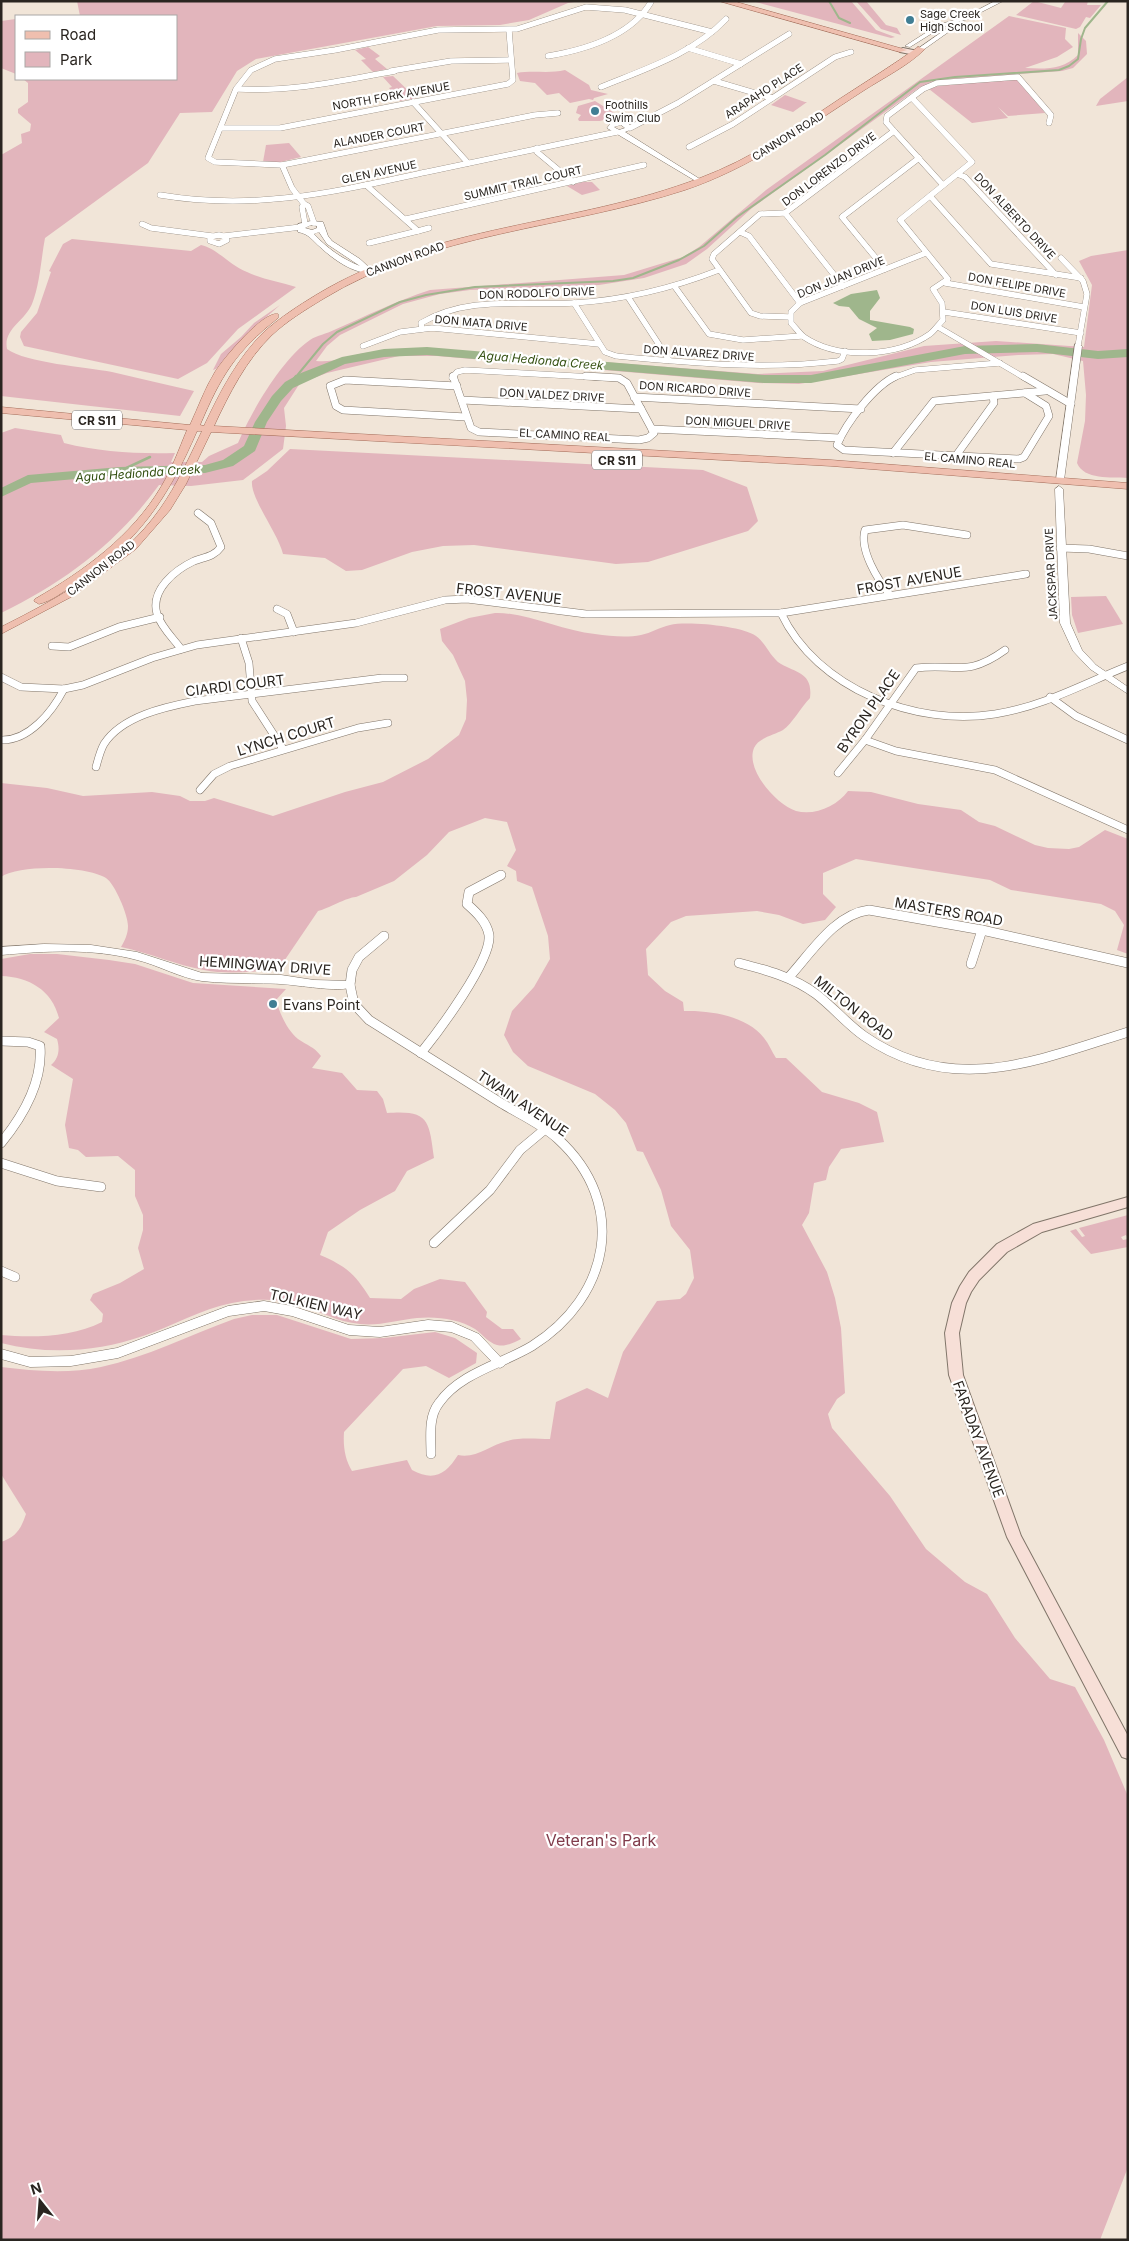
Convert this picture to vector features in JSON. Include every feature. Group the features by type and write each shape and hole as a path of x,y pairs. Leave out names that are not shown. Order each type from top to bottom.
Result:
{"main road":[{"path":"722,1 905,48 920,49"},
{"path":"742,1 905,48"},
{"name":"CANNON ROAD","path":"1,621 51,594 110,552 143,520 166,485 221,371 250,337 304,295 362,268 442,238 698,177 754,150 905,48"},
{"name":"CANNON ROAD","path":"698,177 711,178 764,153 920,49"},
{"name":"CANNON ROAD","path":"1,631 61,599 121,555 155,522 192,462 227,386 257,344 293,313 362,268"},
{"name":"EL CAMINO REAL","path":"1,410 191,432"},
{"name":"EL CAMINO REAL","path":"1,419 830,472 1060,485 1128,486"},
{"name":"EL CAMINO REAL","path":"1060,485 1128,495"},
{"name":"FARADAY AVENUE","path":"1128,1202 1038,1228 1002,1248 974,1276 965,1290 959,1303 952,1333 956,1375 1014,1537 1128,1752"}],"street":[{"path":"920,49 966,18 1000,1"},
{"path":"548,56 576,50 627,27 642,16 651,2"},
{"path":"221,128 226,108 237,89 249,72 260,64 437,30 509,30 532,26 562,12 577,8 609,8 712,32"},
{"path":"905,48 940,26 966,18"},
{"path":"601,87 632,75 688,48 712,32 726,19"},
{"name":"NORTH FORK AVENUE","path":"221,128 274,129 511,83 513,80 509,30"},
{"path":"618,132 678,103 789,34"},
{"path":"688,48 741,64"},
{"name":"ARAPAHO PLACE","path":"689,147 732,124 835,57 850,52"},
{"path":"237,89 287,90 451,61 511,60"},
{"path":"675,287 709,334 750,339 779,339 802,336 818,345 845,352 861,352 898,347 929,336 938,327 944,312 942,303 933,289 946,283 948,279 900,220 972,162 912,98 923,89 937,83 1018,77 1051,115 1049,123"},
{"path":"714,81 772,98"},
{"name":"DON LORENZO DRIVE","path":"843,286 785,213 894,131 886,122 887,116 912,98"},
{"path":"413,102 468,163"},
{"name":"ALANDER COURT","path":"221,128 209,160 215,162 282,165 440,133 558,112"},
{"path":"640,121 613,124 610,128 698,177"},
{"path":"622,123 698,177"},
{"name":"GLEN AVENUE","path":"600,134 610,128"},
{"path":"894,131 943,185"},
{"name":"GLEN AVENUE","path":"160,195 180,200 244,203 300,199 600,134 618,132"},
{"path":"537,148 537,152 549,160 573,182"},
{"path":"885,269 842,217 918,158"},
{"path":"282,165 289,183 304,204 308,206 314,223"},
{"name":"SUMMIT TRAIL COURT","path":"406,219 644,165"},
{"name":"DON ALBERTO DRIVE","path":"957,174 965,177 1056,275"},
{"path":"366,185 382,202 398,211 418,231"},
{"path":"930,196 991,264 1081,278"},
{"path":"304,204 302,207 304,228 333,256 362,268"},
{"path":"785,213 760,214 714,254 712,259 750,313 760,316 790,317"},
{"path":"304,228 314,223 320,224 321,229 331,243 362,268"},
{"path":"142,224 151,228 212,236 209,240 213,243 222,243 226,238 239,234 304,228 321,229"},
{"path":"369,244 429,228"},
{"path":"740,232 749,236 800,303"},
{"name":"DON JUAN DRIVE","path":"802,336 795,330 790,317 800,303 926,253"},
{"path":"1061,258 1081,278 1087,294 1078,346"},
{"name":"DON RODOLFO DRIVE","path":"422,329 421,323 428,317 464,306 574,303 628,297 675,287 719,270"},
{"name":"DON FELIPE DRIVE","path":"946,283 1084,306"},
{"path":"628,297 669,360"},
{"name":"DON ALVAREZ DRIVE","path":"574,303 599,344 609,355 749,367 796,366 838,361 842,359 845,352"},
{"name":"DON LUIS DRIVE","path":"944,312 1081,333"},
{"path":"938,327 968,343 1045,391 1071,404"},
{"name":"DON MATA DRIVE","path":"363,346 400,332 443,328 599,344"},
{"name":"JACKSPAR DRIVE","path":"1078,346 1060,485 1060,548 1065,623 1078,651 1103,675 1128,691"},
{"path":"1000,363 989,366 912,372 898,376 879,387 837,444 844,450 1014,460 1024,457 1049,416 1046,406 1025,393"},
{"name":"DON RICARDO DRIVE","path":"457,386 452,377 454,373 465,370 619,378 627,383 634,396 861,409"},
{"path":"466,417 343,410 336,406 330,386 345,380 457,386 471,428 479,432 639,440 648,438 654,433 634,396"},
{"path":"893,453 934,401 1045,391"},
{"path":"956,457 994,403 993,396"},
{"name":"DON VALDEZ DRIVE","path":"464,403 641,410"},
{"name":"DON MIGUEL DRIVE","path":"652,428 840,438"},
{"path":"181,649 157,613 158,596 162,585 173,574 187,566 215,555 221,547 211,523 198,513"},
{"path":"890,595 875,576 863,537 866,530 874,527 900,526 967,535"},
{"path":"1060,548 1090,549 1128,556"},
{"name":"FROST AVENUE","path":"1,677 21,687 64,689 83,685 181,649 242,638 356,623 445,600 467,599 586,614 781,614 816,610 890,595 1026,574"},
{"path":"277,608 286,614 294,632"},
{"path":"781,614 798,641 837,677 858,691 890,704 922,712 974,715 995,714 1031,705 1128,666"},
{"path":"52,646 69,647 119,627 160,617"},
{"path":"242,638 248,663 250,694 283,749"},
{"name":"BYRON PLACE","path":"838,773 865,740 916,668 953,669 976,667 993,660 1005,650"},
{"name":"CIARDI COURT","path":"96,767 104,744 131,722 150,712 194,701 382,678 404,678"},
{"path":"1,740 18,739 50,711 64,689"},
{"path":"1050,697 1076,716 1128,740"},
{"name":"LYNCH COURT","path":"200,790 214,774 230,766 358,728 388,723"},
{"path":"865,740 896,751 995,770 1128,830"},
{"path":"421,1052 440,1030 486,953 489,937 480,916 466,904 469,892 501,875"},
{"name":"MASTERS ROAD","path":"790,977 811,953 849,916 858,911 869,910 982,930 1128,963"},
{"path":"971,964 982,930"},
{"path":"350,985 352,970 359,956 384,936"},
{"name":"HEMINGWAY DRIVE","path":"1,951 44,948 91,949 137,956 201,977 350,985"},
{"name":"MILTON ROAD","path":"739,963 790,977 815,992 880,1048 914,1063 954,1071 982,1071 1008,1068 1128,1032"},
{"name":"TWAIN AVENUE","path":"350,985 354,1004 369,1020 557,1138 580,1163 599,1200 603,1218 600,1266 582,1300 555,1329 533,1345 466,1381 439,1402 431,1424 431,1454"},
{"path":"1,1041 28,1042 40,1046 42,1056 26,1110 16,1127 1,1143"},
{"path":"434,1243 490,1190 520,1150 544,1130"},
{"path":"1,1163 57,1181 102,1187"},
{"path":"1,1271 15,1277"},
{"name":"TOLKIEN WAY","path":"1,1354 30,1362 71,1361 118,1353 144,1345 228,1311 264,1306 292,1311 349,1330 380,1332 428,1325 452,1326 475,1337 500,1363"}],"green space":[{"path":"77,1 581,1 568,3 529,20 500,25 437,26 256,59 237,71 212,112 180,113 148,163 45,238 35,296 29,310 11,330 8,336 7,349 28,358 112,372 194,391 180,416 1,396 1,155 22,143 21,134 30,131 31,124 18,113 18,109 28,102 28,83 24,80 178,80 178,15 80,15"},
{"path":"752,1 851,1 876,30 895,37 891,38"},
{"path":"856,1 866,1 886,25 897,28 901,35 881,29"},
{"path":"1034,1 1061,8 1065,2 1088,1 1087,5 1101,5 1090,18 1086,17 1080,27 1076,29 1016,15"},
{"path":"1009,16 1066,28 1065,39 1073,47 1057,57 1025,68 1053,68 1066,64 1078,55 1078,33 1086,41 1087,54 1073,68 1062,71 950,79 920,87 752,208 707,249 686,264 644,278 599,285 470,290 440,294 403,304 340,335 327,346 316,361 334,360 372,352 423,348 758,374 823,371 924,346 996,341 1084,347 1092,285 1079,261 1091,256 1128,250 1128,478 1092,475 1077,463 1085,421 1086,395 1083,361 1053,354 931,362 799,384 758,383 437,356 399,356 327,373 300,383 284,408 286,426 283,449 243,480 191,486 159,485 126,525 88,559 47,588 1,613 1,433 15,428 61,435 64,443 78,446 119,452 175,453 171,462 202,462 209,456 238,443 259,402 278,373 299,349 313,338 430,290 624,275 683,257 699,247 766,190"},
{"path":"15,19 15,74 1,68 1,21"},
{"path":"368,47 380,56 375,59 387,69 373,72 361,60 366,59 355,50"},
{"path":"565,70 589,85 591,90 608,94 593,100 589,99 570,103 559,93 547,95 535,83 520,81 517,73"},
{"path":"393,76 416,98 400,101 389,88 392,87 383,77"},
{"path":"1128,77 1128,101 1096,106 1100,99"},
{"path":"1018,80 1045,113 1008,116 998,107 1008,118 972,123 929,89 938,86"},
{"path":"785,95 807,102 793,112 771,105"},
{"name":"Foothills Swim Club","path":"595,101 619,116 600,121 579,121 578,119 581,115 576,113 578,106"},
{"path":"289,143 301,157 281,162 263,162 266,145"},
{"path":"592,182 600,190 582,195 567,186"},
{"path":"72,239 191,251 201,245 213,250 247,272 296,287 238,329 207,363 178,379 24,346 20,337 21,332 37,313 51,272 49,271 63,244"},
{"path":"280,305 246,335 213,370 221,354 254,323"},
{"path":"290,449 703,470 747,487 758,521 748,531 648,562 616,564 474,545 443,546 412,552 362,570 346,571 325,558 283,554 276,536 255,497 252,481 267,471"},
{"path":"1106,596 1123,624 1078,633 1072,615 1071,597"},
{"name":"Veteran's Park","path":"495,613 519,615 582,632 612,636 641,635 670,625 689,624 727,627 749,632 756,636 763,642 777,661 803,675 809,683 810,698 783,730 763,739 756,745 752,757 758,776 764,786 780,802 796,811 818,811 838,801 848,791 871,792 918,804 961,810 979,822 995,826 1035,845 1048,848 1069,849 1079,847 1105,830 1128,839 1128,954 1117,950 1124,925 1115,911 1101,904 1011,890 990,880 856,859 823,873 823,894 836,907 825,920 803,924 779,915 757,911 686,916 671,922 646,949 648,975 665,991 683,1002 684,1011 716,1013 748,1024 764,1038 776,1058 786,1058 822,1092 859,1103 877,1112 884,1142 841,1149 829,1167 826,1180 814,1183 809,1213 802,1225 827,1272 841,1328 845,1393 837,1399 828,1414 832,1428 890,1496 926,1549 965,1582 987,1594 1015,1638 1050,1679 1075,1687 1104,1740 1127,1794 1128,2167 1100,2240 1,2240 1,1542 11,1538 17,1532 26,1514 1,1474 1,1367 38,1371 64,1371 101,1367 135,1358 234,1319 252,1315 277,1315 351,1339 384,1338 435,1332 455,1338 477,1353 476,1363 449,1378 426,1366 403,1369 344,1432 344,1448 352,1471 407,1460 412,1470 420,1474 433,1476 449,1467 458,1455 471,1455 512,1440 550,1439 556,1402 587,1388 608,1398 623,1352 657,1301 680,1299 686,1294 694,1278 690,1250 671,1226 661,1190 643,1152 637,1151 626,1123 615,1110 595,1094 528,1066 513,1052 504,1035 512,1011 534,987 550,959 548,936 532,887 517,881 516,871 507,866 516,850 507,822 485,818 449,832 427,855 394,881 318,911 278,970 222,972 194,968 121,947 127,934 128,926 123,908 110,881 97,874 69,869 37,868 10,873 1,877 1,783 47,788 83,796 152,792 180,796 190,801 205,801 214,798 273,816 345,792 383,782 428,759 459,735 466,719 465,681 453,655 442,641 440,629 469,618"},
{"path":"30,954 57,954 135,964 193,983 286,989 276,1000 290,1031 321,1056 312,1068 342,1073 357,1090 377,1091 383,1099 387,1113 411,1113 419,1116 428,1126 434,1158 407,1171 395,1191 360,1210 328,1232 320,1255 337,1263 349,1272 360,1283 370,1298 401,1299 414,1289 440,1279 465,1282 487,1312 486,1317 502,1329 513,1329 521,1339 506,1345 497,1345 475,1329 447,1319 424,1317 382,1324 360,1324 343,1321 296,1304 256,1300 221,1306 198,1313 143,1336 108,1346 54,1350 19,1347 1,1343 1,1335 53,1335 78,1331 102,1322 103,1314 90,1300 93,1294 120,1283 144,1269 138,1248 143,1230 143,1215 135,1196 135,1170 118,1156 86,1157 78,1150 69,1148 65,1125 73,1079 51,1065 59,1050 58,1043 57,1039 44,1032 59,1018 56,1008 45,993 30,982 1,976 1,959"},
{"path":"1128,1215 1128,1238 1126,1235 1121,1237 1123,1240 1128,1239 1128,1247 1091,1254 1070,1231 1076,1229 1082,1237 1085,1236 1079,1228"}],"shaded area":[{"path":"877,290 880,298 870,311 870,320 910,327 914,329 913,334 890,340 872,341 869,334 877,328 859,319 849,307 833,303 851,294"}],"waterway":[{"path":"829,1 839,18 850,23"},
{"path":"295,378 323,344 337,332 400,302 426,295 475,287 613,281 633,278 679,260 704,246 737,217 825,155 920,82 955,77 1059,70 1069,66 1078,59 1085,28 1108,1"},
{"name":"Agua Hedionda Creek","path":"1,493 28,479 120,471 205,469 228,463 250,448 261,422 276,399 289,385 305,376 342,361 384,353 427,351 764,379 811,379 965,350 1037,348 1098,355 1128,353"},
{"name":"Agua Hedionda Creek","path":"289,385 296,376"},
{"path":"120,471 150,457"}],"place":[{"name":"Sage Creek High School","path":"910,20"},
{"name":"Foothills Swim Club","path":"595,111"},
{"name":"Evans Point","path":"273,1004"}]}
